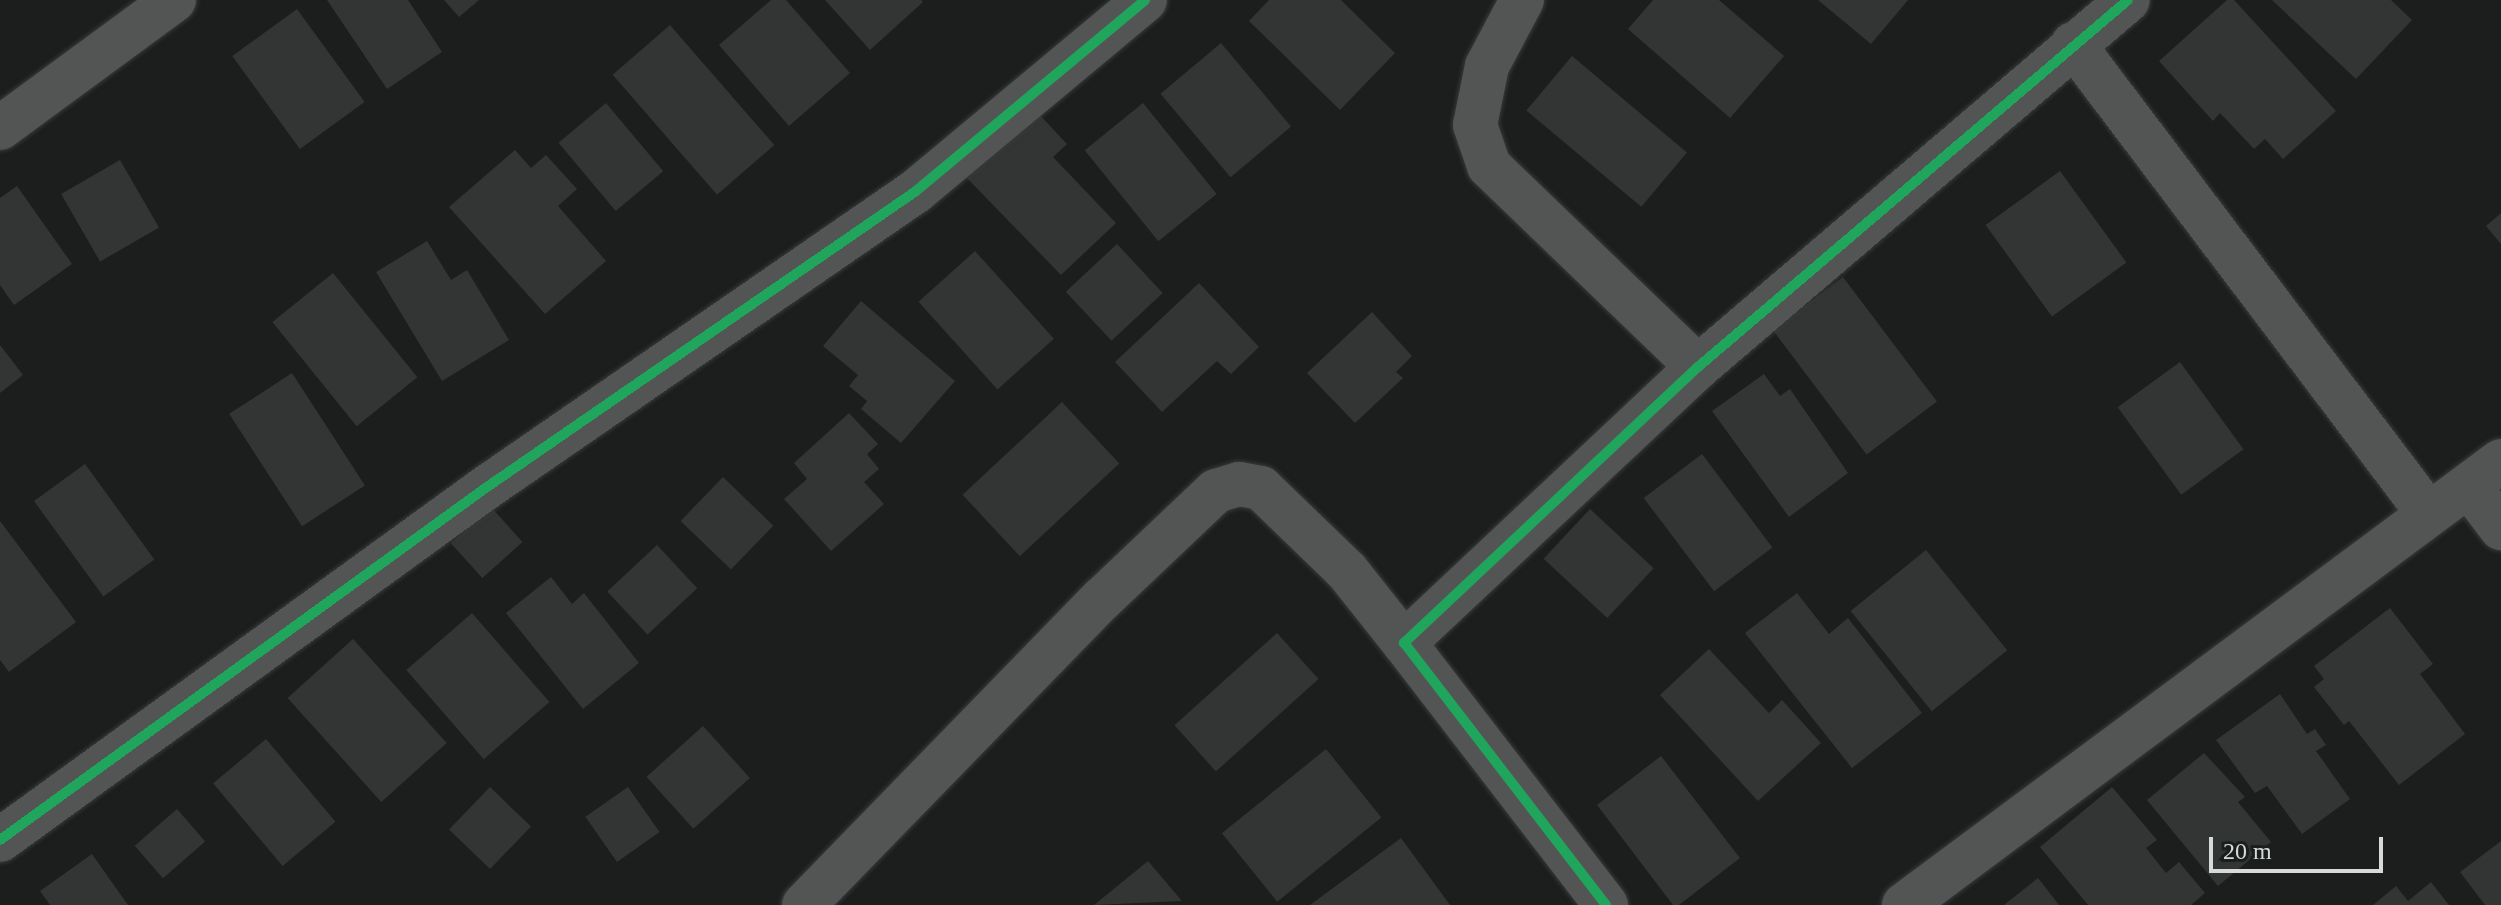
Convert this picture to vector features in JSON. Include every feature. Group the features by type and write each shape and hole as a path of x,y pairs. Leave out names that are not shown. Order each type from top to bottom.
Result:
{"street":[{"path":"0,128 174,0"},
{"path":"0,840 487,487 916,191 1145,0"},
{"path":"1522,0 1487,66 1475,125 1489,166 1698,367"},
{"path":"1404,643 1698,367 2128,0"},
{"path":"2073,44 2428,513"},
{"path":"1904,905 2485,473 2501,528"},
{"path":"822,899 1102,599 1216,491 1239,484 1261,488 1347,571 1606,905"}],"building":[{"path":"327,0 408,0 442,52 387,89"},
{"path":"444,0 479,0 459,17"},
{"path":"771,0 786,0 850,73 789,126 719,45"},
{"path":"825,0 921,0 923,2 870,50"},
{"path":"1269,0 1341,0 1395,53 1340,110 1249,21"},
{"path":"1653,0 1719,0 1784,56 1730,118 1628,29"},
{"path":"1818,0 1908,0 1871,44"},
{"path":"2227,0 2234,0 2336,111 2283,159 2265,139 2254,149 2220,113 2213,121 2159,61"},
{"path":"2272,0 2391,0 2412,20 2356,79"},
{"path":"297,9 365,102 300,149 232,56"},
{"path":"670,25 774,145 717,195 613,75"},
{"path":"1221,43 1291,126 1231,177 1160,94"},
{"path":"1572,56 1687,152 1641,207 1526,110"},
{"path":"606,103 663,171 616,211 559,143"},
{"path":"1143,103 1217,194 1158,241 1085,150"},
{"path":"1035,110 1067,144 1053,157 1116,223 1061,275 965,176"},
{"path":"515,150 531,168 546,155 577,189 558,206 606,261 545,314 449,207"},
{"path":"120,160 159,228 100,262 61,194"},
{"path":"2060,171 2126,262 2052,316 1986,225"},
{"path":"17,186 72,264 14,305 0,285 0,198"},
{"path":"2501,213 2501,244 2486,226"},
{"path":"427,241 451,280 467,270 509,340 442,381 376,272"},
{"path":"1117,244 1163,293 1111,341 1066,292"},
{"path":"975,251 1054,339 997,390 919,302"},
{"path":"333,273 417,377 357,426 272,322"},
{"path":"1843,277 1937,402 1867,455 1773,330"},
{"path":"1199,283 1259,347 1231,374 1217,361 1162,412 1115,362"},
{"path":"861,301 955,381 901,443 861,409 867,401 849,386 858,375 823,346"},
{"path":"1372,312 1412,356 1396,372 1403,378 1355,423 1307,373"},
{"path":"0,345 23,375 0,393"},
{"path":"2180,362 2243,449 2181,495 2118,407"},
{"path":"292,373 365,485 302,526 229,414"},
{"path":"1764,374 1780,396 1790,389 1848,473 1789,517 1712,411"},
{"path":"1062,402 1119,463 1020,556 963,495"},
{"path":"849,413 878,444 867,454 879,469 864,482 884,504 831,551 784,499 807,479 794,463"},
{"path":"1702,454 1772,547 1714,591 1644,498"},
{"path":"85,464 154,559 103,596 34,501"},
{"path":"723,477 773,526 731,570 681,521"},
{"path":"491,507 522,542 482,578 451,543"},
{"path":"1590,509 1654,568 1607,618 1544,559"},
{"path":"0,521 76,622 9,672 0,660"},
{"path":"657,545 697,588 648,635 607,591"},
{"path":"1926,550 2007,650 1932,711 1851,611"},
{"path":"551,577 572,604 584,593 639,663 583,709 506,613"},
{"path":"1797,593 1829,634 1848,618 1922,713 1852,768 1745,633"},
{"path":"2390,608 2433,664 2420,674 2465,734 2399,785 2349,721 2344,725 2314,687 2324,679 2314,666"},
{"path":"472,613 549,702 484,759 406,670"},
{"path":"1277,633 1318,679 1216,771 1174,725"},
{"path":"353,639 447,743 381,802 288,698"},
{"path":"1709,649 1769,713 1782,700 1821,743 1758,801 1660,695"},
{"path":"2280,694 2307,734 2315,729 2326,745 2316,751 2350,799 2302,834 2267,786 2255,793 2216,740"},
{"path":"703,726 750,778 693,829 647,777"},
{"path":"266,739 335,822 283,866 213,783"},
{"path":"1326,749 1381,817 1277,902 1222,833"},
{"path":"2204,753 2245,797 2238,802 2271,842 2218,886 2147,800"},
{"path":"1661,756 1740,858 1679,905 1673,905 1597,805"},
{"path":"490,787 531,827 490,869 449,829"},
{"path":"628,787 660,832 617,862 585,817"},
{"path":"2112,787 2157,840 2146,848 2166,873 2179,862 2205,893 2191,905 2088,905 2040,847"},
{"path":"177,809 205,841 163,878 135,846"},
{"path":"1401,838 1450,905 1310,905"},
{"path":"2501,841 2501,905 2485,905 2460,872"},
{"path":"92,854 128,905 50,905 40,891"},
{"path":"1148,861 1182,901 1094,905"},
{"path":"2038,878 2059,905 2004,905"},
{"path":"2431,882 2449,905 2373,905 2396,886 2408,901"}],"cycle path":[{"path":"0,840 487,487 916,191 1145,0"},
{"path":"1606,905 1404,643 1698,367 2128,0"}]}
